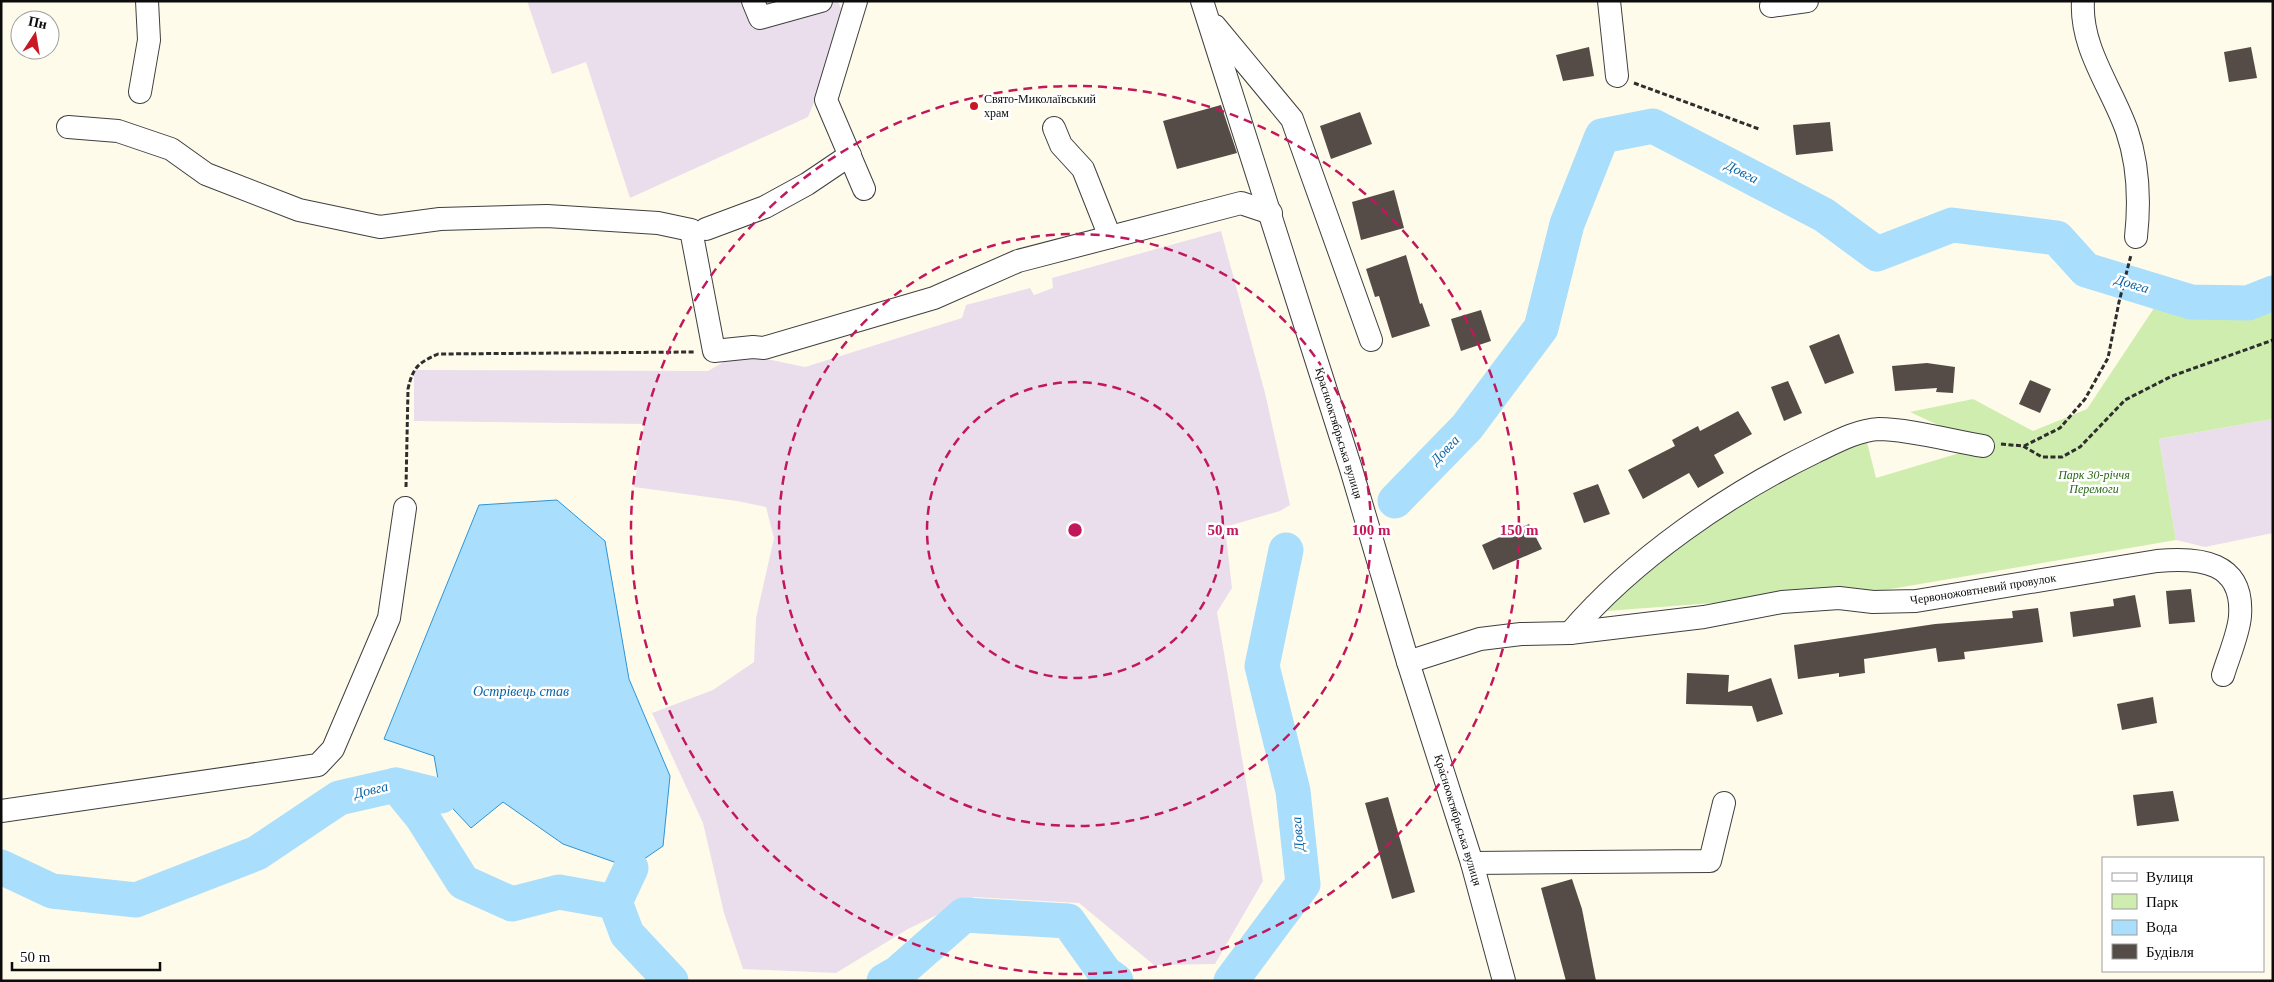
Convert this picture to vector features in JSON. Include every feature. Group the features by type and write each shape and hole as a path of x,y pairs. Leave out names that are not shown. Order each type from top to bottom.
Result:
{"street":[{"path":"140,92 149,40 147,1"},
{"path":"753,1 760,18 821,1"},
{"path":"856,1 826,100 864,189"},
{"path":"1609,1 1617,76"},
{"path":"1771,6 1807,1"},
{"path":"2083,1 2086,32 2098,68 2126,130 2134,156 2138,176 2139,208 2136,236"},
{"path":"1205,8 1292,119 1371,340"},
{"name":"Краснооктябрьська вулиця","path":"1205,8 1271,213 1408,662 1472,863 1504,981"},
{"path":"68,127 118,131 171,149 206,174 299,210 380,227 440,219 547,216 658,223 691,230 714,351 752,347 764,348 934,298 1018,261 1241,203 1271,213"},
{"path":"1054,128 1061,146 1083,169 1110,237"},
{"path":"706,229 765,207 807,184 850,155"},
{"path":"1570,632 1594,605 1631,570 1682,532 1770,473 1845,438 1878,429 1984,446"},
{"path":"1,811 318,765 333,749 389,618 405,508"},
{"name":"Червоножовтневий провулок","path":"1408,662 1480,639 1521,634 1570,632 1704,617 1782,602 1839,598 1873,602 1916,601 2183,558 2206,562 2229,575 2240,594 2240,617 2223,675"},
{"path":"1472,863 1710,861 1724,803"}],"path":[{"path":"1617,76 1759,129"},
{"path":"2024,446 2060,428 2086,398 2108,358 2125,277"},
{"path":"1984,446 2001,444 2024,446 2042,457 2062,457 2080,447 2125,400 2172,376 2273,340"},
{"path":"405,508 408,389 411,375 419,363 438,354 714,351"}],"shaded area":[{"path":"527,1 838,1 847,24 808,117 630,198 586,62 552,74"},
{"path":"1221,231 1265,393 1290,505 1280,511 1225,527 1232,588 1217,612 1263,881 1215,964 1154,965 1079,903 974,897 908,929 836,973 743,969 724,913 703,823 652,713 713,690 754,662 756,618 774,538 766,507 737,501 634,487 644,424 414,421 414,370 708,371 739,353 805,367 962,318 966,305 1030,288 1034,295 1053,288 1052,278"},
{"path":"2273,419 2273,533 2205,547 2176,540 2159,439"}],"green space":[{"name":"Парк 30-річчя Перемоги","path":"2273,280 2273,419 2159,439 2176,540 1885,590 1593,612 1714,517 1866,438 1876,478 1983,446 1910,412 1973,399 2033,431 2087,409 2164,293 2267,285"}],"water":[{"name":"Острівець став","path":"557,500 605,541 629,679 670,776 663,846 631,868 563,844 503,802 471,828 441,796 434,756 384,739 479,505"}],"building":[{"path":"1589,47 1594,76 1563,81 1556,55"},
{"path":"2251,47 2257,78 2229,82 2224,52"},
{"path":"1221,105 1237,153 1177,169 1163,121"},
{"path":"1360,112 1372,144 1331,159 1320,126"},
{"path":"1830,122 1833,151 1796,155 1793,125"},
{"path":"1394,190 1404,228 1361,240 1352,202"},
{"path":"1406,255 1420,304 1422,303 1430,326 1392,338 1379,296 1375,297 1366,269"},
{"path":"1481,310 1491,341 1461,351 1451,319"},
{"path":"1839,334 1854,373 1825,384 1809,346"},
{"path":"1927,363 1955,367 1953,393 1936,392 1937,388 1895,391 1892,366"},
{"path":"2030,380 2051,389 2040,413 2019,404"},
{"path":"1788,381 1802,413 1784,421 1771,387"},
{"path":"1738,411 1752,434 1714,455 1724,473 1698,488 1689,473 1643,499 1628,470 1675,446 1672,440 1698,426 1700,431"},
{"path":"1598,484 1610,514 1584,523 1573,493"},
{"path":"1529,524 1542,549 1493,570 1482,545"},
{"path":"2191,589 2195,622 2169,624 2166,591"},
{"path":"2135,595 2141,627 2073,637 2070,612 2114,606 2113,599"},
{"path":"2038,608 2043,642 1964,652 1965,659 1938,662 1936,648 1864,659 1865,673 1839,677 1839,673 1798,679 1794,645 1935,624 2013,618 2012,611"},
{"path":"1687,673 1729,675 1728,692 1771,678 1783,714 1757,722 1752,706 1686,704"},
{"path":"2153,697 2157,723 2122,730 2117,704"},
{"path":"2173,791 2179,821 2137,826 2133,795"},
{"path":"1388,797 1415,892 1392,899 1365,803"},
{"path":"1572,879 1582,909 1596,981 1566,981 1541,888"}],"waterway":[{"name":"Довга","path":"1395,501 1467,427 1541,328 1567,224 1602,136 1653,126 1824,215 1877,254 1952,225 2057,238 2086,270 2191,302 2248,303 2273,293"},
{"name":"Довга","path":"1231,981 1303,884 1293,791 1262,666 1286,550"},
{"path":"396,785 441,796"},
{"name":"Довга","path":"1,867 52,891 136,900 257,853 339,798 396,785 422,817 463,882 512,904 559,892 615,902 627,934 671,981"},
{"path":"615,902 631,868"},
{"name":"Довга","path":"884,981 898,973 964,915 1068,921 1105,973 1116,981"}],"place":[{"name":"Свято-Миколаївський храм","path":"974,106"}]}
